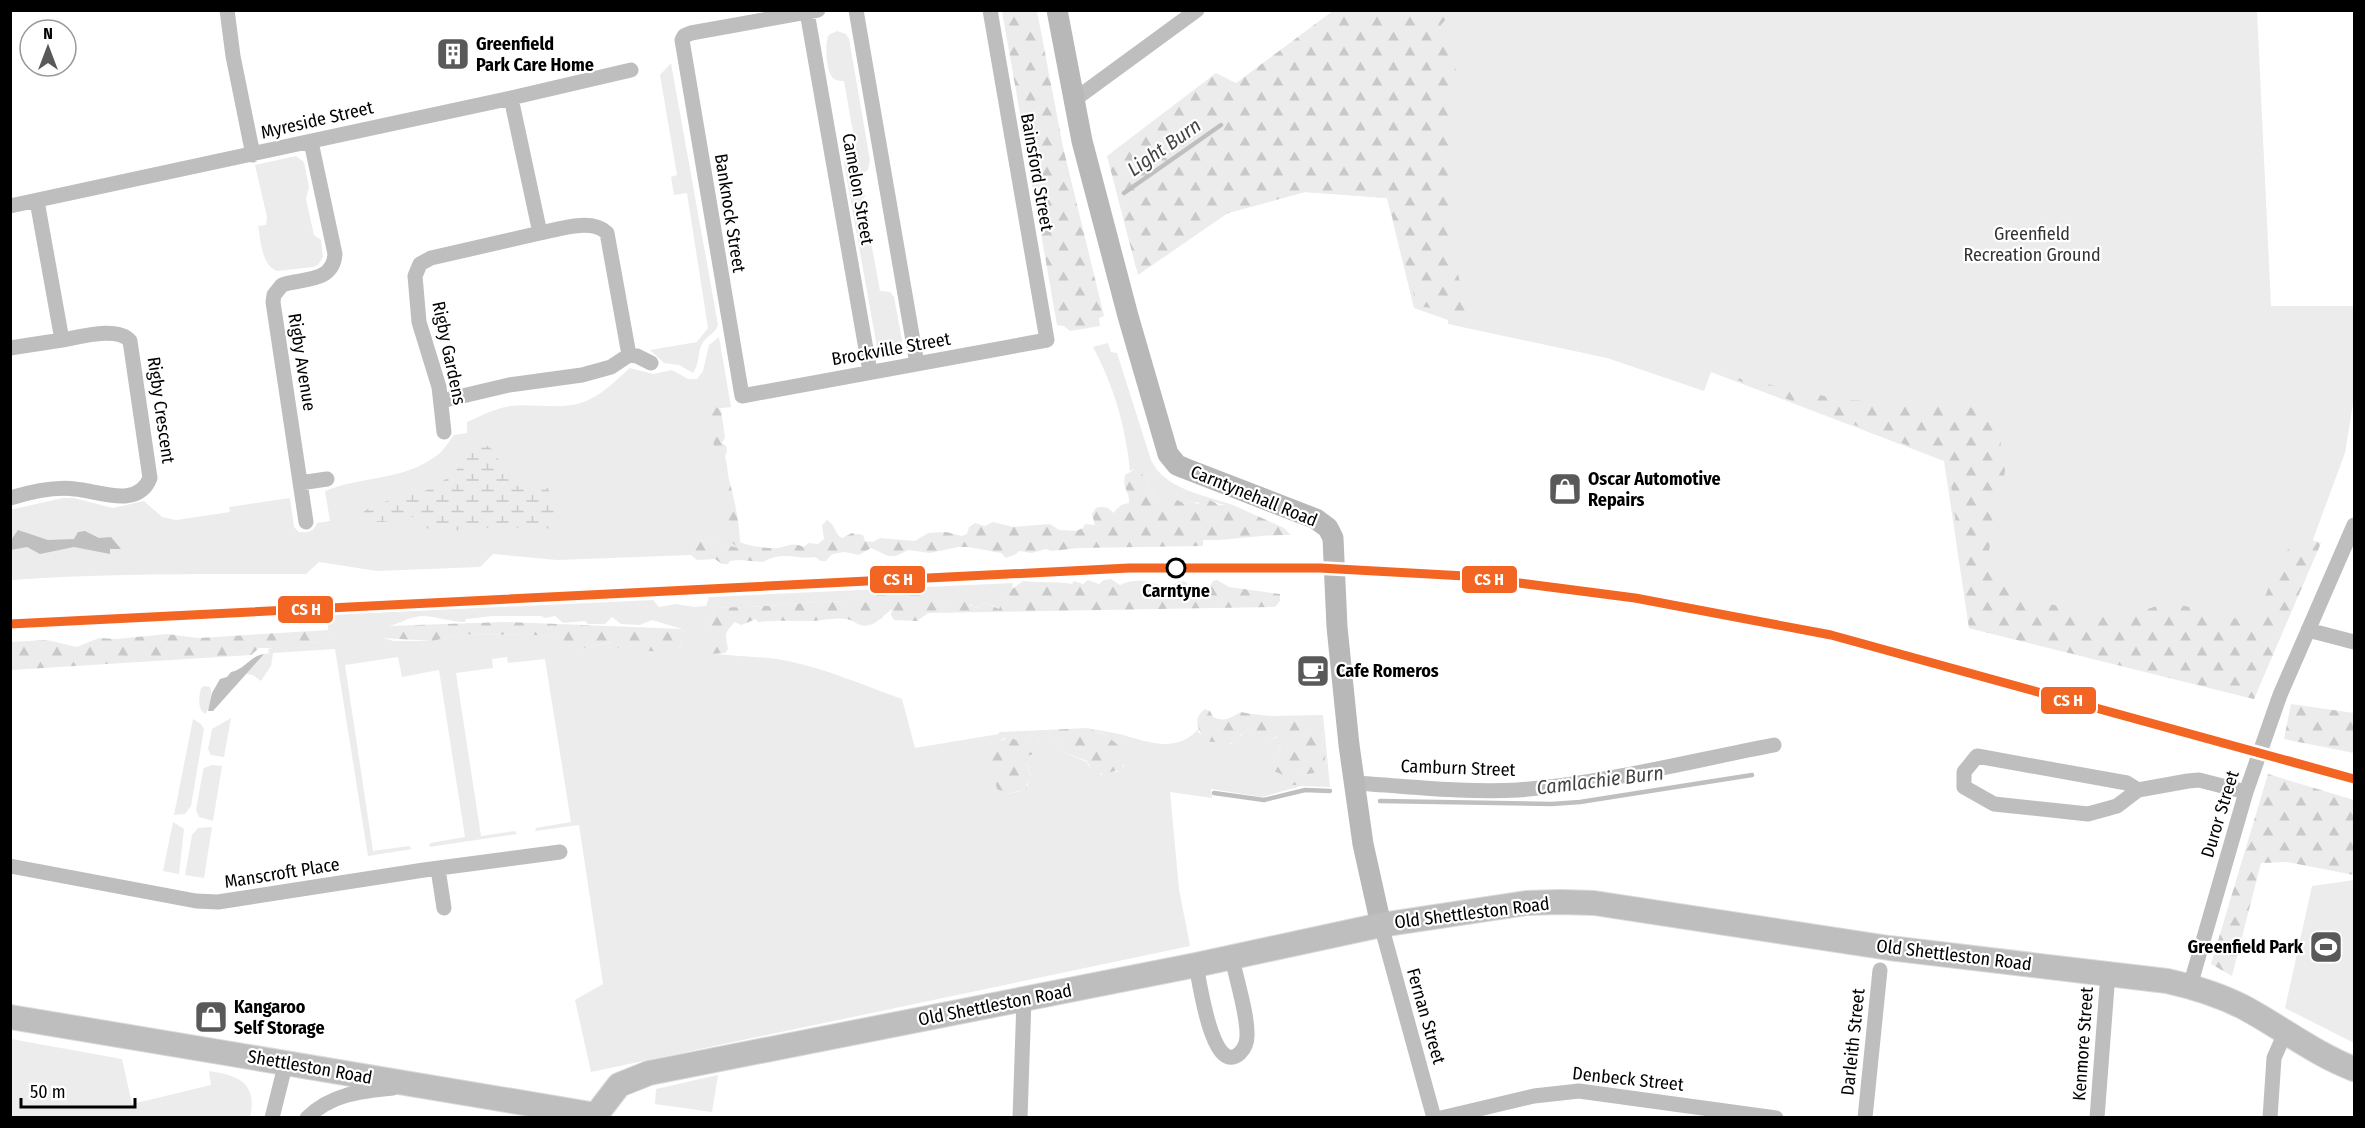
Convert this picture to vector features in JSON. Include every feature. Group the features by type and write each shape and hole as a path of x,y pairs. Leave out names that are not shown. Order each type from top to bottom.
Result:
{"main road":[{"name":"Old Shettleston Road","path":"603,1116 619,1085 650,1073 1196,965 1381,925 1526,903 1560,902 1594,903 1882,947 2108,973 2190,986 2228,999 2324,1056 2355,1069"},
{"name":"Shettleston Road","path":"10,1017 603,1116"}],"street":[{"path":"227,10 233,56 253,155"},
{"name":"Camelon Street","path":"856,10 917,364"},
{"name":"Bainsford Street","path":"990,10 1047,340"},
{"name":"Carntynehall Road","path":"1057,10 1074,100 1110,247 1168,454 1177,465 1316,519 1328,528 1333,538 1340,666 1354,783 1363,844 1381,925"},
{"path":"1074,100 1197,10"},
{"name":"Camelon Street","path":"813,11 870,372"},
{"name":"Banknock Street","path":"742,396 682,44 684,36 691,33 813,11"},
{"name":"Myreside Street","path":"10,206 253,155 631,70"},
{"path":"511,98 540,233"},
{"name":"Rigby Avenue","path":"306,522 273,302 274,295 282,285 326,275 334,261 335,254 311,142"},
{"path":"37,201 62,340"},
{"name":"Rigby Gardens","path":"444,432 441,401 419,322 416,270 420,264 431,258 540,233 585,226 602,228 607,233 629,355"},
{"name":"Rigby Crescent","path":"10,348 111,333 120,333 130,341 150,478 147,486 141,491 124,496 59,489 10,498"},
{"name":"Brockville Street","path":"742,396 1047,340"},
{"path":"441,401 509,385 566,378 611,367 629,355 651,363"},
{"path":"300,483 327,479"},
{"name":"Duror Street","path":"2190,986 2246,792 2280,695 2355,525"},
{"path":"2308,630 2355,642"},
{"name":"Camburn Street","path":"1354,783 1474,790 1539,788 1582,782 1774,745"},
{"path":"2138,790 2127,783 1977,756 1964,772 1964,787 1994,804 2088,814 2117,806 2138,790 2199,780 2246,792"},
{"name":"Manscroft Place","path":"10,866 207,903 560,852"},
{"path":"438,869 444,908"},
{"name":"Fernan Street","path":"1381,925 1434,1118"},
{"path":"1196,965 1213,1039 1223,1054 1237,1055 1245,1046 1247,1031 1232,957"},
{"name":"Darleith Street","path":"1865,1118 1880,970"},
{"name":"Kenmore Street","path":"2097,1118 2108,973"},
{"path":"1020,1118 1024,999"},
{"path":"2270,1118 2274,1058 2285,1033"},
{"path":"272,1118 283,1074 289,1063"},
{"path":"307,1118 319,1107 340,1096 420,1086"},
{"name":"Denbeck Street","path":"1441,1118 1534,1096 1579,1091 1776,1118"}],"green space":[{"path":"1334,10 1453,11 1441,25 1456,57 1451,243 1462,292 1482,315 1417,306 1387,198 1305,192 1228,213 1138,275 1107,156 1216,73 1236,83"},
{"path":"1002,11 1037,11 1063,147 1104,316 1099,318 1100,326 1070,331 1064,326 1057,325"},
{"name":"Greenfield Recreation Ground","path":"1380,11 2257,11 2271,306 2354,306 2354,397 2345,453 2254,699 1969,628 1944,461 1711,372 1704,391 1607,358 1448,324 1448,320 1414,308 1387,198 1305,192 1228,213 1136,267 1118,198"},
{"path":"837,31 846,34 849,39 870,160 868,170 859,175 863,195 866,196 863,198 880,291 890,292 894,297 902,340 901,350 892,357 881,354 877,347 844,163 848,153 856,149 844,81 838,81 831,76 828,65 827,39 829,35"},
{"path":"671,63 718,325 702,344 693,373 679,365 664,363 650,350 697,342 708,328 687,193 674,195 671,177 677,175 660,75"},
{"path":"296,156 304,162 309,187 306,199 314,235 321,240 323,257 318,265 313,267 277,271 268,263 261,245 258,226 266,225 267,217 255,165"},
{"path":"719,337 731,407 714,409 740,549 701,540 691,555 557,560 493,554 480,567 377,571 319,562 306,574 121,575 11,580 10,510 63,498 74,498 113,508 144,501 162,517 176,520 230,512 229,507 290,498 294,527 299,532 307,532 312,530 317,523 330,521 325,491 396,474 423,464 441,452 454,435 467,433 467,422 494,410 511,406 564,406 581,403 601,393 630,368 653,374 672,370 688,379 697,379 703,371 709,345"},
{"path":"1108,343 1111,352 1117,353 1151,460 1157,470 1176,485 1233,505 1190,501 1185,504 1158,499 1144,476 1133,469 1130,471 1118,408 1093,347"},
{"path":"1727,376 1844,400 1965,403 1998,427 2005,471 1989,550 2018,596 2114,620 2169,602 2254,623 2283,553 2306,538 2321,543 2254,699 1969,628 1948,461"},
{"path":"711,404 721,410 725,437 722,443 726,446 727,451 725,457 740,542 748,545 779,548 794,545 803,547 809,543 818,544 824,539 822,525 827,520 842,538 852,533 863,535 865,541 873,542 880,538 915,541 928,533 946,532 962,536 967,534 969,527 975,523 985,526 993,522 1013,527 1050,524 1059,530 1076,531 1083,528 1085,524 1095,525 1092,514 1096,508 1110,509 1113,513 1121,505 1129,503 1124,484 1125,475 1135,469 1144,476 1158,499 1167,495 1185,504 1189,501 1198,504 1208,499 1219,505 1233,505 1284,528 1291,535 1203,540 1203,546 1079,548 1051,551 1046,549 1032,553 1019,551 1006,558 1001,553 958,547 930,553 908,550 896,556 888,556 871,548 859,555 845,552 832,554 826,561 820,561 816,557 783,556 770,558 763,562 739,560 730,561 728,564 722,564 715,559 697,560 691,555 701,540 739,548 728,540 729,517 726,509 728,500 722,486 722,472 717,462 717,450 714,447 707,416"},
{"path":"486,445 494,452 509,480 514,484 522,487 548,488 557,517 554,526 546,529 504,527 434,532 425,527 419,516 383,522 365,522 362,518 362,513 378,504 423,492 436,485 455,472 476,450"},
{"path":"1111,579 1120,585 1132,581 1144,581 1166,589 1177,582 1186,582 1189,588 1209,588 1213,581 1217,580 1229,587 1280,594 1280,601 1275,607 928,613 917,621 894,620 891,615 892,609 875,623 866,626 847,619 758,622 756,619 741,625 735,622 731,626 726,634 728,649 725,653 710,654 709,650 711,618 716,607 847,601 854,598 866,602 880,593 897,601 902,593 913,590 920,591 928,598 938,597 947,603 953,596 961,596 973,607 979,608 984,602 999,609 1008,592 1023,581 1072,584 1074,581 1083,584 1088,580 1099,584"},
{"path":"1013,583 1012,590 1008,592 1000,609 984,602 979,608 971,604 948,604 943,600 929,599 927,596 897,601 870,600 866,602 854,598 848,601 716,607 711,618 710,653 778,659 803,664 902,699 915,748 999,734 999,732 1046,730 1059,742 1063,752 1087,762 1101,775 1105,772 1117,772 1124,766 1122,758 1112,741 1087,728 1161,744 1181,741 1199,728 1198,732 1210,741 1232,744 1246,730 1271,740 1288,734 1306,734 1301,742 1279,749 1277,758 1273,762 1268,762 1283,773 1301,777 1311,774 1325,752 1321,748 1322,728 1310,720 1298,721 1270,716 1323,715 1330,787 1301,786 1262,797 1211,789 1212,798 1170,792 1179,889 1190,946 591,1072 575,1000 603,984 579,825 535,831 536,828 571,822 545,659 508,663 507,657 492,659 493,668 456,673 481,836 515,831 517,834 429,847 430,843 465,837 439,670 402,677 398,657 345,665 373,851 409,846 412,849 368,856 335,649 273,653 271,666 261,681 253,675 246,674 264,654 269,653 268,649 306,641 319,643 332,637 328,630 328,615 653,600 659,607 676,604 694,607 706,606 709,597","holes":["421,616 465,622 466,619 493,616 541,616 545,618 555,616 563,623 585,621 588,624 605,624 612,617 621,624 640,625 652,620 682,629 684,632 680,647 612,642 581,649 558,643 552,637 539,635 455,634 434,641 394,641 383,638 388,632 388,626","1033,735 1038,737 1039,743 1032,756 1027,756 1026,761 1031,776 1027,779 1028,786 1021,791 1007,794 1000,741 1004,738 1018,742"]},
{"path":"505,622 682,629 685,635 678,650 672,653 618,648 611,642 581,649 561,647 552,637 539,635 455,634 434,641 382,638 388,632 387,626"},
{"path":"328,630 332,637 329,641 319,643 306,641 280,648 259,648 251,655 11,670 11,642 47,640 77,647 99,638 116,639 167,634 198,638"},
{"path":"210,687 211,694 210,705 205,714 199,702 201,688"},
{"path":"2291,704 2354,713 2354,753 2284,739"},
{"path":"1205,709 1210,711 1213,717 1221,719 1228,719 1241,712 1298,721 1300,718 1319,718 1318,725 1322,728 1323,742 1321,748 1325,752 1325,759 1314,773 1303,775 1297,785 1288,785 1286,776 1269,769 1268,762 1273,762 1277,758 1277,751 1284,743 1301,741 1306,734 1275,737 1271,740 1271,748 1267,751 1262,750 1260,746 1262,738 1247,730 1240,735 1240,743 1205,741 1198,728 1197,720"},
{"path":"231,718 224,757 211,755 208,749 212,729"},
{"path":"193,719 204,729 191,806 185,814 174,815"},
{"path":"1087,728 1108,737 1120,748 1124,762 1121,770 1095,775 1087,761 1063,752 1059,742 1046,730"},
{"path":"1033,735 1038,737 1040,750 1037,754 1027,756 1026,761 1031,777 1027,779 1027,789 1007,794 997,789 991,760 994,744 1009,737 1018,741"},
{"path":"212,765 222,766 213,821 199,817 196,810 204,768"},
{"path":"2268,774 2354,800 2354,875 2287,862 2261,863 2232,976 2211,964"},
{"path":"173,822 184,829 179,874 163,871"},
{"path":"212,827 204,878 185,875 192,835 198,828"},
{"name":"Greenfield Park","path":"2354,880 2354,1043 2285,1008 2312,886"},
{"path":"11,1039 122,1059 132,1104 211,1085 209,1071 229,1075 237,1078 248,1089 252,1105 250,1117 11,1117"},
{"path":"718,1075 712,1112 655,1104 656,1089"}],"shaded area":[{"path":"18,530 48,540 74,539 78,532 85,531 99,538 111,537 121,549 110,549 110,554 74,547 40,554 27,547 11,550 11,540"},
{"path":"264,654 213,711 208,711 212,693 220,679 227,677 255,657"}],"waterway":[{"name":"Light Burn","path":"1124,193 1221,125"},
{"name":"Camlachie Burn","path":"1380,801 1552,804 1580,802 1752,775"},
{"name":"Camlachie Burn","path":"1214,793 1264,800 1305,790 1330,791"}],"transit line":[{"path":"10,624 1129,568 1320,568 1465,576 1635,598 1831,635 2354,779"}],"place":[{"name":"Greenfield Park Care Home","path":"453,54"},
{"name":"Oscar Automotive Repairs","path":"1565,489"},
{"name":"Carntyne","path":"1176,568"},
{"name":"Cafe Romeros","path":"1313,671"},
{"name":"Greenfield Park","path":"2326,947"},
{"name":"Kangaroo Self Storage","path":"211,1017"}]}
